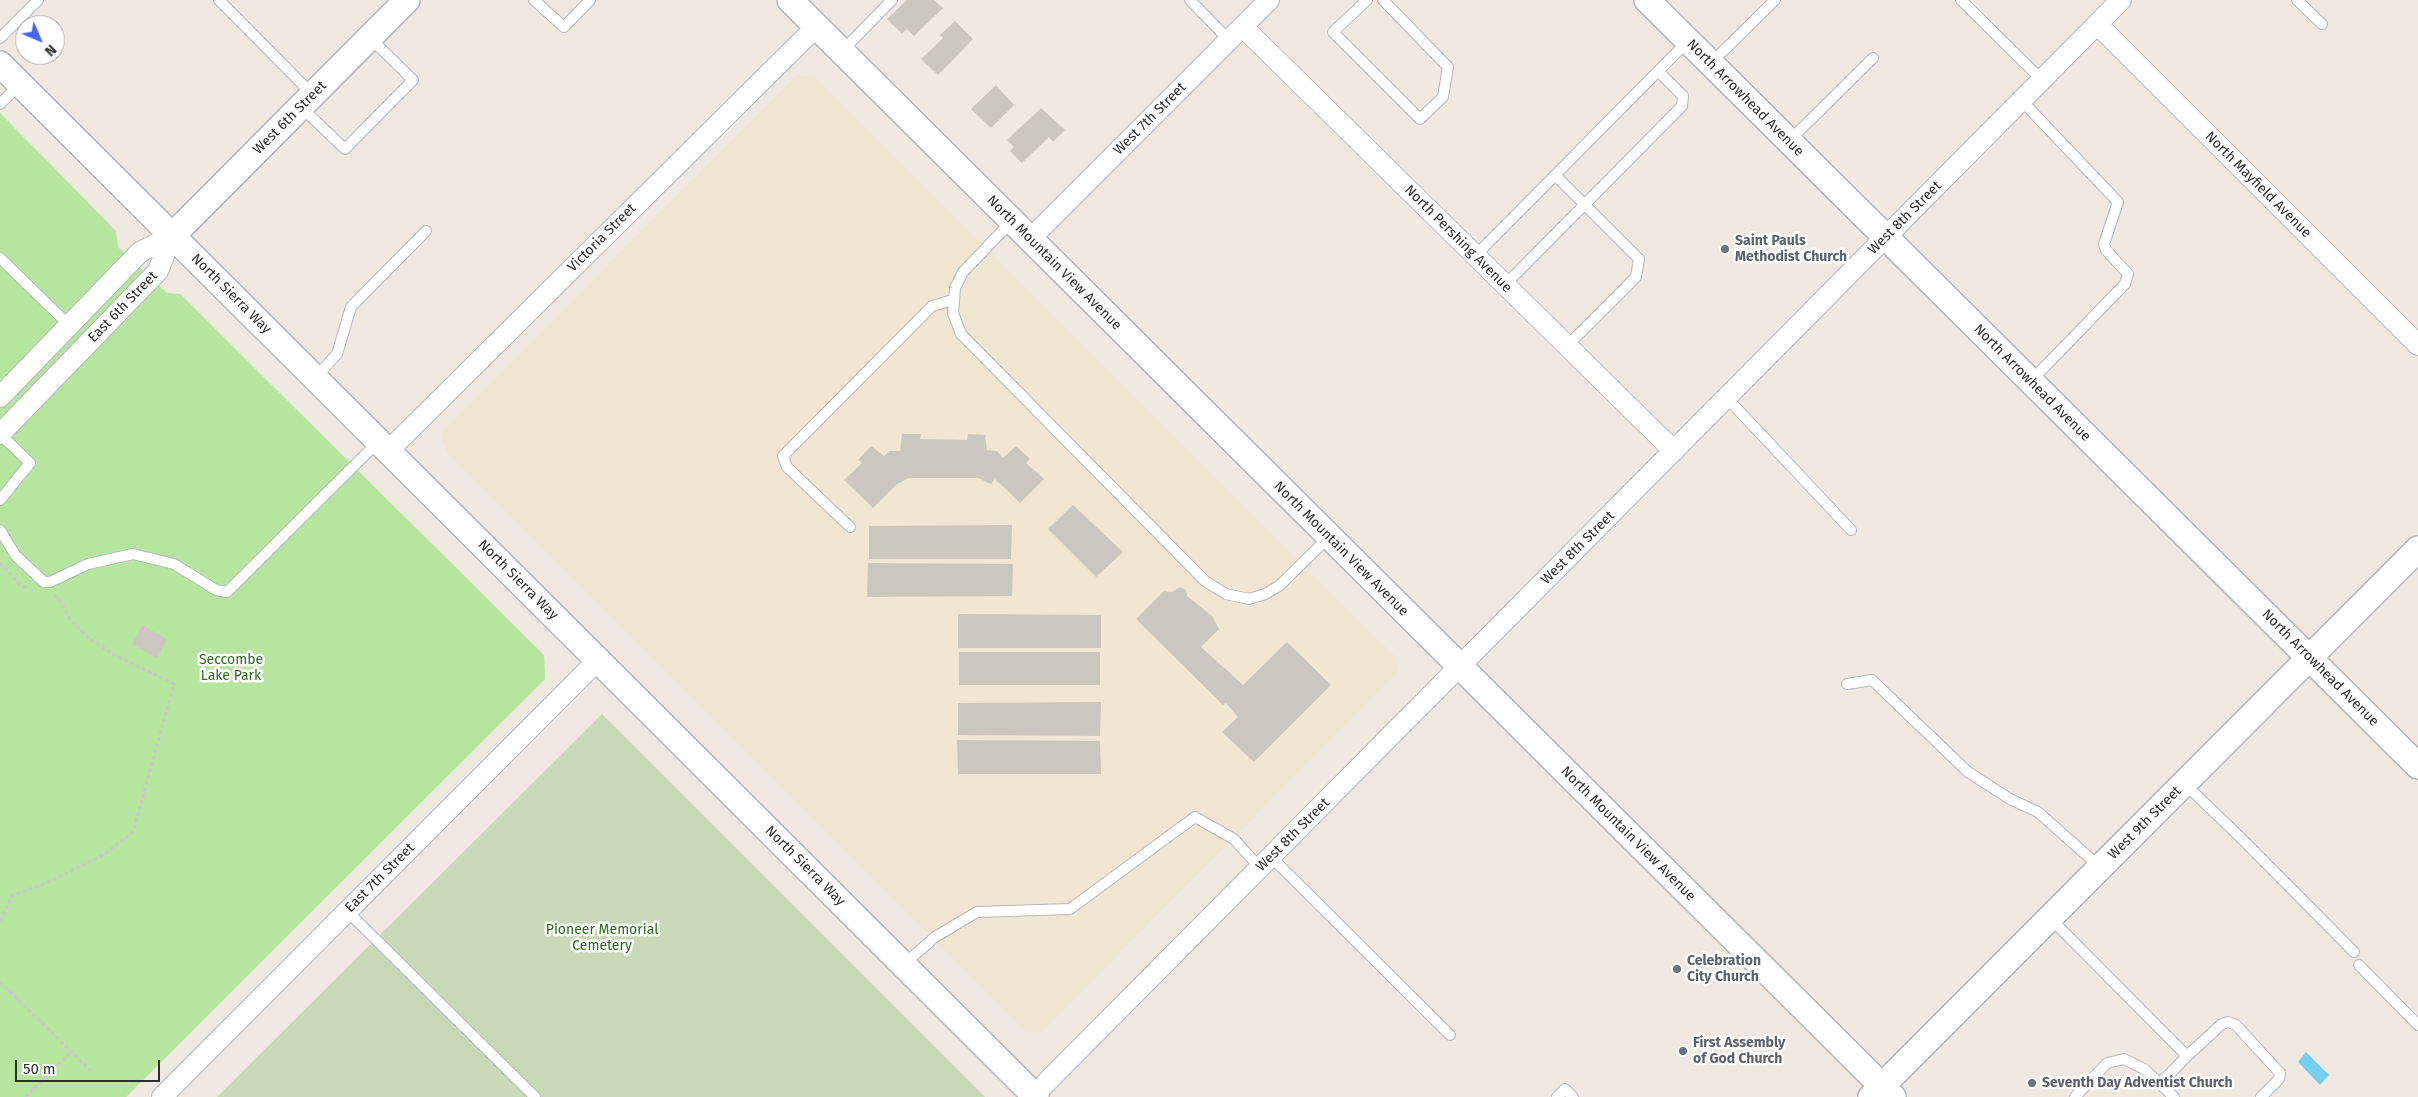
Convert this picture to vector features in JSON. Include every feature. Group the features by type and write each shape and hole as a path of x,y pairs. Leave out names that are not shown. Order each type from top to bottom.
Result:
{"street":[{"name":"West 6th Street","path":"172,236 407,0"},
{"name":"North Mountain View Avenue","path":"790,0 1460,667 1882,1093"},
{"name":"West 7th Street","path":"1030,239 1269,0"},
{"name":"North Arrowhead Avenue","path":"1647,0 2418,766"},
{"name":"West 8th Street","path":"1035,1096 2121,0"},
{"name":"North Mayfield Avenue","path":"2097,24 2418,345"},
{"name":"Victoria Street","path":"383,446 817,26"},
{"name":"North Pershing Avenue","path":"1236,34 1505,284 1674,451"},
{"name":"North Sierra Way","path":"0,64 1035,1096"},
{"name":"East 6th Street","path":"0,397 140,252 172,236"},
{"name":"East 6th Street","path":"0,434 158,271 172,236"},
{"name":"West 9th Street","path":"1882,1093 2100,867 2418,549"},
{"name":"East 7th Street","path":"162,1097 598,660"}],"lane":[{"path":"0,38 38,0"},
{"path":"219,0 307,101 344,149 413,80 370,38"},
{"path":"534,0 564,27 590,0"},
{"path":"841,51 892,0"},
{"path":"1190,0 1236,34"},
{"path":"1367,0 1333,32 1420,119 1443,97 1448,67 1383,0"},
{"path":"1710,64 1775,0"},
{"path":"1961,0 2042,80"},
{"path":"2297,0 2322,24"},
{"path":"1475,256 1688,41"},
{"path":"1788,142 1873,58"},
{"path":"1505,284 1682,106 1683,96 1658,71"},
{"path":"0,104 20,84"},
{"path":"2022,101 2118,202 2104,244 2106,250 2128,274 2125,284 2030,382"},
{"path":"1555,175 1640,259 1636,277 1567,346"},
{"path":"1012,221 963,272 955,288 952,300 953,313 961,334 1206,582 1226,594 1249,599 1265,594 1279,586 1329,537"},
{"path":"315,378 337,354 351,307 426,231"},
{"path":"0,258 69,325"},
{"path":"850,527 787,467 783,456 932,306 952,300"},
{"path":"1727,398 1851,530"},
{"path":"0,434 30,462 0,500"},
{"path":"0,530 16,556 44,582 50,582 88,564 133,554 174,564 216,590 227,592 383,446"},
{"path":"1847,684 1872,680 1968,772 2010,799 2038,812 2100,867"},
{"path":"2184,784 2243,840 2354,952"},
{"path":"903,965 935,938 977,912 1070,910 1195,817 1234,838 1265,863 1450,1035"},
{"path":"347,911 535,1097"},
{"path":"2050,918 2187,1056"},
{"path":"2359,966 2418,1025"},
{"path":"2161,1083 2222,1024 2228,1022 2236,1026 2280,1074 2279,1079 2261,1097"},
{"path":"2074,1097 2107,1063 2124,1059 2144,1069 2174,1097"},
{"path":"1557,1097 1565,1089 1573,1097"}],"path":[{"path":"0,563 19,584 32,591"},
{"path":"0,921 12,896 51,881 103,855 133,832 174,684 113,654 88,638 69,618 58,597 48,596"},
{"path":"0,982 92,1072"},
{"path":"25,1097 71,1052"}],"shaded area":[{"path":"797,75 815,77 1396,657 1397,672 1042,1032 1027,1032 447,452 440,434"}],"green space":[{"name":"Seccombe Lake Park","path":"0,113 116,231 118,247 167,293 180,294 544,655 545,679 126,1097 0,1097"},
{"name":"Pioneer Memorial Cemetery","path":"602,714 985,1097 217,1097"}],"water":[{"path":"2306,1052 2329,1075 2320,1085 2298,1062"}],"building":[{"path":"907,0 934,0 943,8 914,36 907,29 902,34 887,19"},
{"path":"955,21 973,39 938,75 921,59 943,38 940,35"},
{"path":"996,85 1014,105 991,128 971,109"},
{"path":"1041,108 1065,130 1053,142 1049,137 1022,163 1010,151 1014,147 1007,140"},
{"path":"902,434 921,434 920,439 967,440 968,434 985,435 987,450 997,451 1003,458 1016,446 1030,459 1026,463 1044,479 1020,503 995,479 991,484 978,478 909,478 897,484 873,508 844,480 862,463 858,460 871,446 884,456 890,451 900,451"},
{"path":"1073,505 1123,552 1096,577 1048,529"},
{"path":"1012,525 1011,559 869,559 869,526"},
{"path":"868,563 1013,564 1012,596 867,597"},
{"path":"1180,587 1186,590 1187,596 1212,616 1219,629 1201,647 1243,685 1287,642 1331,685 1254,762 1222,732 1238,717 1226,703 1223,705 1136,619 1164,591 1172,592"},
{"path":"958,614 1101,615 1101,648 958,648"},
{"path":"142,625 167,639 157,658 132,644"},
{"path":"959,652 1100,652 1100,685 959,685"},
{"path":"1101,702 1100,736 958,735 958,703"},
{"path":"957,740 1100,741 1101,774 958,774"}],"place":[{"name":"Saint Pauls Methodist Church","path":"1725,249"},
{"name":"Celebration City Church","path":"1677,969"},
{"name":"First Assembly of God Church","path":"1683,1051"},
{"name":"Seventh Day Adventist Church","path":"2032,1083"}]}
